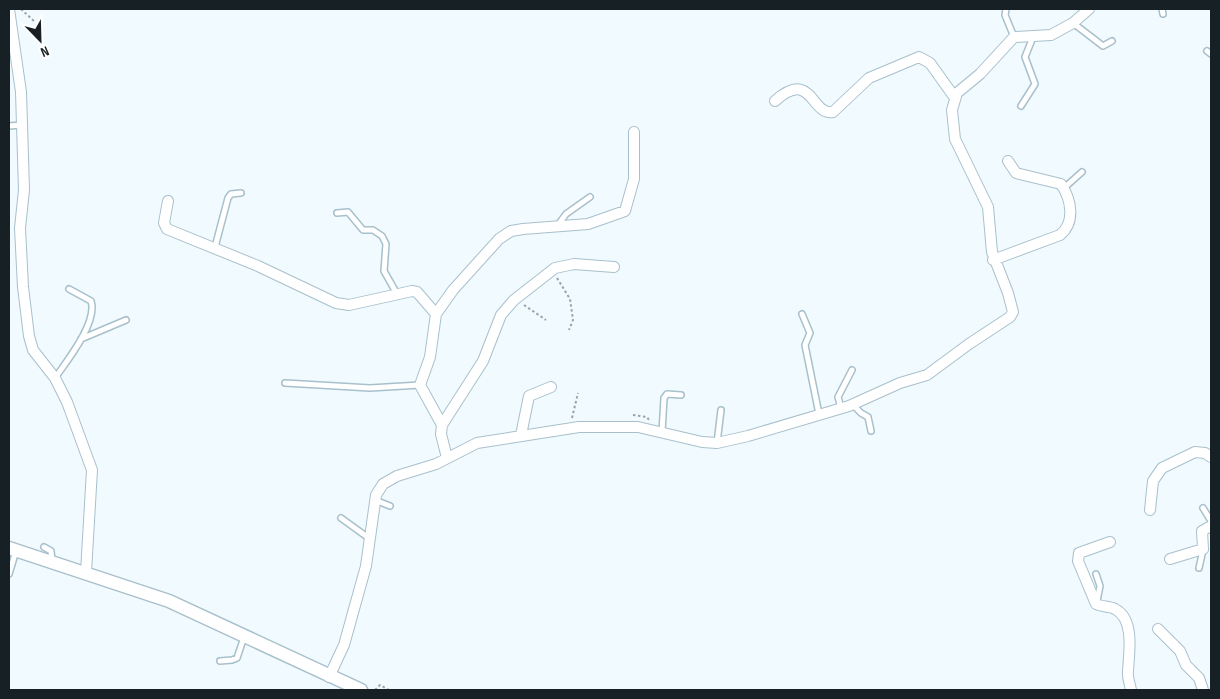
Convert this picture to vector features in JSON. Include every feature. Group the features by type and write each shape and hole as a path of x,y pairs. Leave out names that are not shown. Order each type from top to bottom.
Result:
{"street":[{"path":"9,9 12,49 21,92 24,190 20,228 28,336 33,350 55,378 67,402 92,470 86,572"},
{"path":"329,677 344,645 366,566 375,500 383,484 388,480 436,464 478,444 568,428 638,427 717,443 748,436 853,404 900,383 927,376 1012,315 1008,293 993,260 988,206 953,133 955,98 963,86 980,74 1014,37 1051,35 1072,23 1089,9"},
{"path":"775,100 784,92 794,89 802,90 824,111 833,112 869,78 919,57 930,63 955,98"},
{"path":"442,425 420,385 430,356 436,314 453,290 499,239 511,231 588,224 625,211 634,179 634,132"},
{"path":"993,260 1064,231 1070,224 1072,215 1063,189 1058,182 1014,172 1008,162"},
{"path":"168,201 164,223 167,229 215,247 341,305 412,291 417,292 436,314"},
{"path":"447,458 441,434 442,425 483,361 500,315 516,299 555,268 574,264 614,267"},
{"path":"521,435 529,396 551,388"},
{"path":"1150,510 1152,481 1162,468 1196,452 1205,453 1211,457"},
{"path":"1170,559 1203,549 1202,531 1211,526"},
{"path":"1110,542 1083,550 1079,553 1078,557 1096,604 1114,608 1125,617 1128,623 1128,671 1131,690"},
{"path":"12,549 169,601 329,677 361,690"},
{"path":"1158,629 1180,651 1186,665 1198,678 1203,690"}],"lane":[{"path":"1006,9 1006,15 1014,37"},
{"path":"1072,23 1103,46 1112,41"},
{"path":"1021,106 1035,84 1025,57 1033,36"},
{"path":"9,126 22,125"},
{"path":"1063,189 1082,172"},
{"path":"215,247 228,198 231,194 241,193"},
{"path":"556,227 566,214 590,197"},
{"path":"338,213 348,212 363,230 373,230 382,236 387,247 384,271 397,294"},
{"path":"55,378 81,339 93,307 91,301 69,289"},
{"path":"802,314 810,332 805,345 819,415"},
{"path":"81,339 126,320"},
{"path":"841,408 838,397 852,370"},
{"path":"285,383 370,388 420,385"},
{"path":"662,432 664,398 667,394 681,395"},
{"path":"853,404 860,413 868,417 871,431"},
{"path":"717,443 721,410"},
{"path":"375,500 390,506"},
{"path":"1204,508 1211,520"},
{"path":"340,518 371,539"},
{"path":"44,547 51,551 52,561"},
{"path":"9,574 12,549"},
{"path":"1199,568 1203,549"},
{"path":"1096,574 1100,586 1096,604"},
{"path":"220,661 237,658 244,637"}],"path":[{"path":"21,9 35,22"},
{"path":"555,268 558,282 568,293 570,299 573,320 569,330"},
{"path":"516,299 546,320"},
{"path":"568,428 578,393"},
{"path":"375,690 380,685 389,690"}]}
